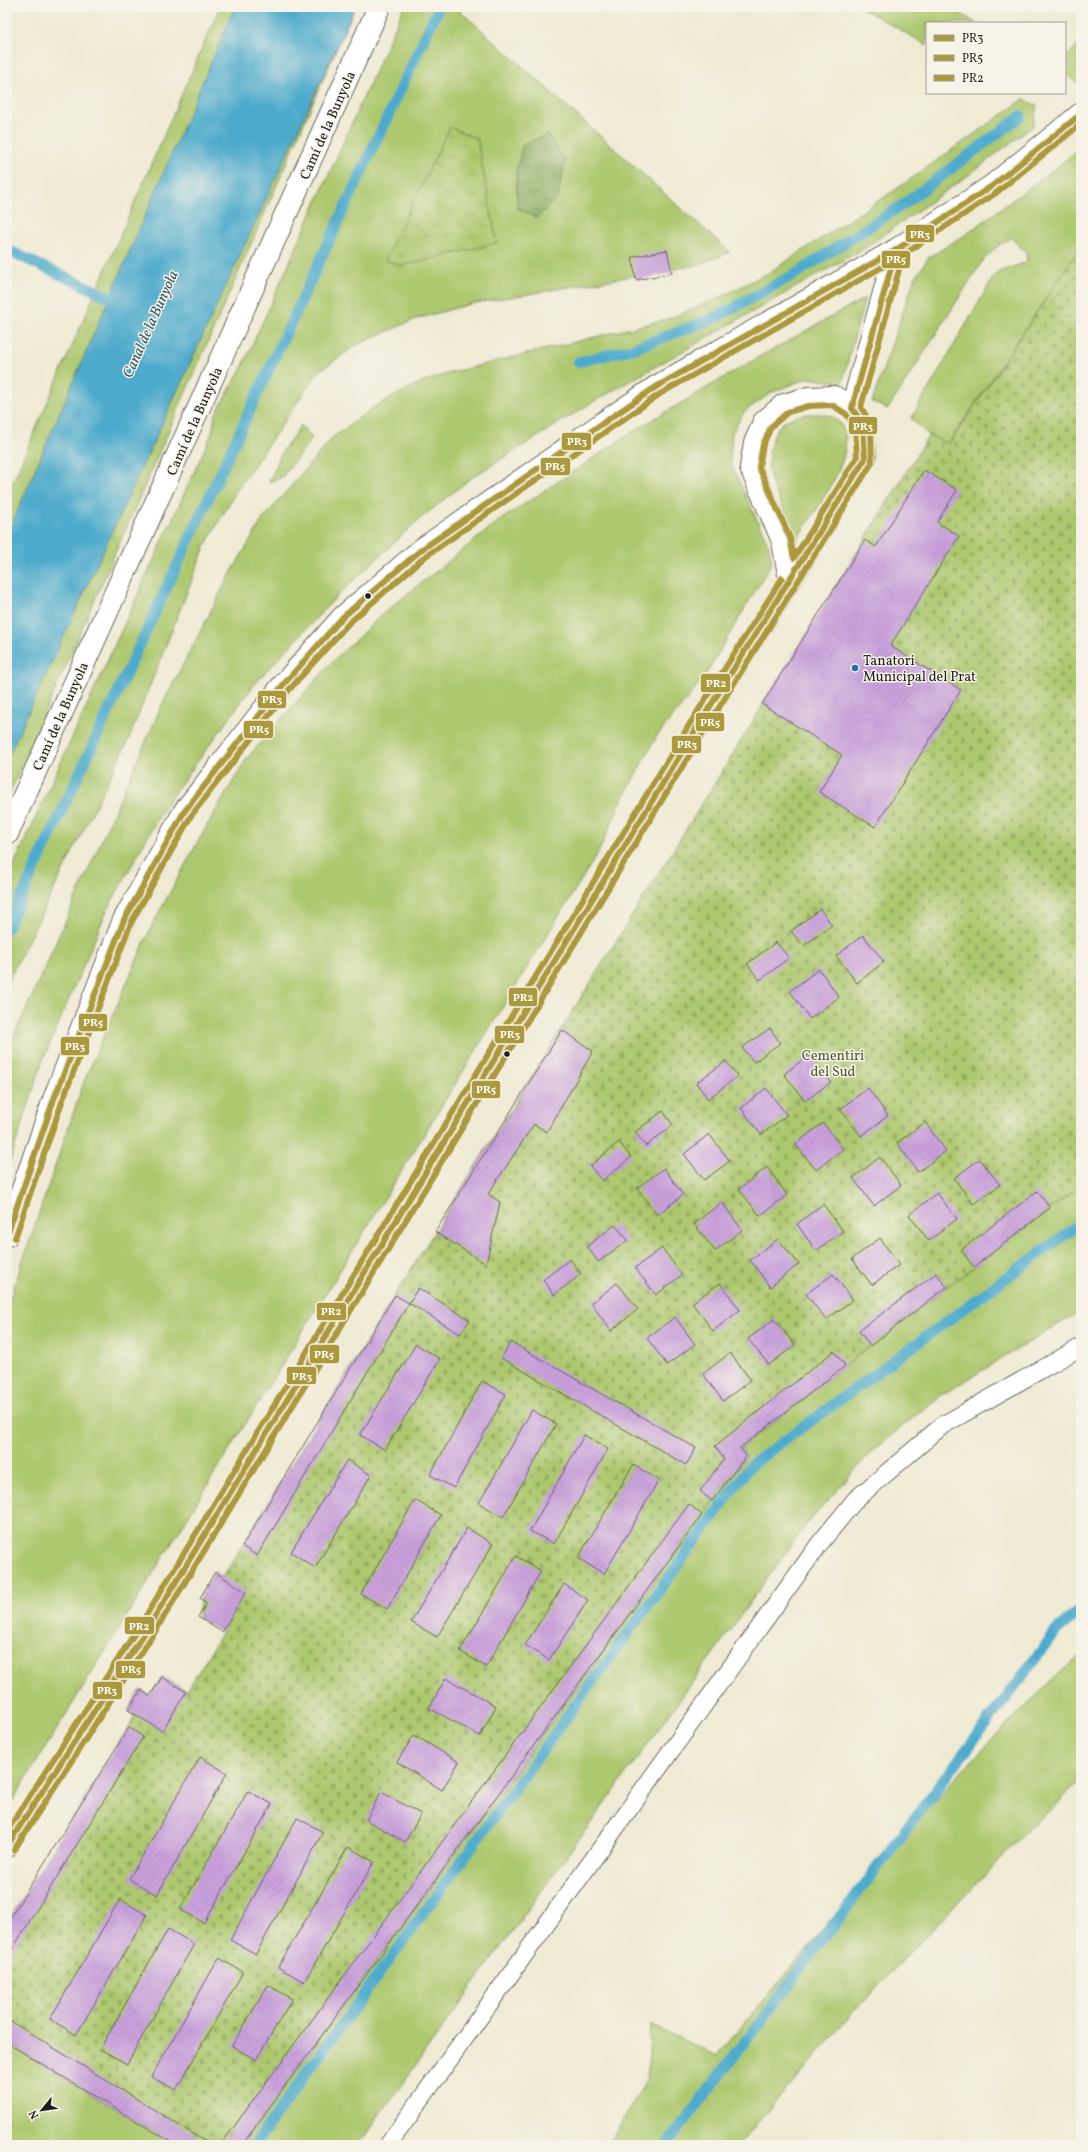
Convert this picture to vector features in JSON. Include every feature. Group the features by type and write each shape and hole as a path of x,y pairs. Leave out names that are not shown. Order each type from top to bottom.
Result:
{"street":[{"name":"Camí de la Bunyola","path":"7,834 379,7"},
{"path":"7,1235 54,1099 124,920 184,812 283,685 344,617 431,542 656,387 896,250 992,186 1081,114"},
{"path":"852,408 896,250"},
{"path":"7,1846 149,1626 692,736 790,580 865,459 863,425 852,408 834,397 808,398 784,405 764,422 755,443 751,468 783,541 790,580"}],"lane":[{"path":"388,2145 820,1543 856,1498 943,1425 1081,1347"}],"green space":[{"path":"220,7 252,7 7,568 7,495"},
{"path":"322,7 355,7 7,799 7,724"},
{"path":"404,7 460,7 459,10 730,252 697,265 470,304 416,319 357,345 318,372 237,490 206,544 128,741 7,983 7,880 212,433 215,415 242,368"},
{"path":"860,7 949,7 974,22 926,22 926,44"},
{"path":"1081,42 1081,84 1070,78 1066,72 1066,57"},
{"path":"1024,99 1037,106 1033,126 970,174 865,248 593,402 471,478 416,522 339,594 256,682 164,807 107,910 43,1060 7,1170 7,1052 163,703 228,578 263,519 332,438 374,407 417,384 449,373 668,319 721,297 770,272 895,190"},
{"path":"450,127 477,139 497,243 401,266 385,260"},
{"path":"548,135 565,161 558,197 537,218 517,208 516,171 523,144"},
{"path":"1081,147 1081,246 948,444 929,435 911,419 996,273 1027,262 1026,252 1011,238 999,245 983,260 888,409 872,402 914,280 928,258 965,235 1052,171"},
{"name":"Cementiri del Sud","path":"1081,246 1081,1185 870,1346 741,1448 746,1456 242,2145 176,2145 7,2043 7,1923 129,1727 135,1715 128,1710 141,1690 150,1696 162,1677 187,1691 222,1632 198,1617 200,1598 215,1572 223,1577 395,1295 707,796 929,435 949,444"},
{"path":"865,298 842,383 808,378 772,392 744,412 732,433 730,462 769,546 772,562 703,679 657,736 622,800 599,851 7,1810 7,1307 85,1079 152,925 205,829 247,758 330,664 386,611 499,521 637,429 759,357"},
{"path":"807,414 827,415 837,420 844,432 845,447 841,463 834,480 797,539 770,477 769,457 771,442 781,424 797,416"},
{"path":"301,425 312,438 282,477 269,482 282,452"},
{"path":"1081,1185 1081,1311 940,1396 873,1450 806,1525 358,2145 242,2145 746,1456 740,1448 870,1346"},
{"path":"1081,1654 1081,1781 1019,1839 859,2006 738,2145 608,2145 647,2079 651,2025 717,2056 848,1900 937,1798 1031,1700"},
{"path":"7,2043 173,2143 176,2145 7,2145"}],"water":[{"name":"Canal de la Bunyola","path":"235,7 355,7 7,759 7,535"}],"building":[{"path":"667,250 672,273 636,280 632,257"},
{"name":"Tanatori Municipal del Prat","path":"924,470 957,490 937,522 959,536 890,646 961,690 875,827 819,792 842,755 762,704 865,540 876,547"},
{"path":"820,909 832,925 803,946 791,931"},
{"path":"863,935 884,962 857,983 836,956"},
{"path":"776,942 789,958 760,980 747,964"},
{"path":"819,969 839,997 810,1019 790,991"},
{"path":"770,1028 780,1043 754,1062 742,1048"},
{"path":"562,1030 593,1051 547,1132 534,1124 488,1194 500,1202 486,1264 435,1232"},
{"path":"809,1055 831,1082 805,1101 784,1074"},
{"path":"726,1061 738,1076 708,1099 696,1083"},
{"path":"766,1088 787,1115 761,1135 741,1108"},
{"path":"868,1088 888,1116 861,1136 840,1109"},
{"path":"663,1111 673,1125 646,1146 635,1132"},
{"path":"925,1122 946,1151 918,1172 897,1143"},
{"path":"823,1123 843,1149 816,1170 795,1144"},
{"path":"709,1134 730,1161 704,1180 684,1154"},
{"path":"619,1142 631,1157 602,1181 590,1166"},
{"path":"880,1157 901,1185 874,1206 853,1178"},
{"path":"980,1159 1000,1185 973,1204 954,1178"},
{"path":"767,1167 787,1195 760,1216 739,1189"},
{"path":"664,1168 683,1195 657,1215 637,1188"},
{"path":"1037,1191 1050,1208 974,1267 961,1250"},
{"path":"937,1193 957,1219 929,1241 909,1215"},
{"path":"722,1202 742,1230 715,1251 694,1224"},
{"path":"823,1204 843,1231 816,1251 797,1224"},
{"path":"615,1225 628,1240 598,1262 587,1246"},
{"path":"880,1238 899,1265 872,1285 852,1259"},
{"path":"778,1239 799,1264 770,1287 750,1260"},
{"path":"662,1248 682,1275 656,1295 635,1268"},
{"path":"570,1259 581,1274 554,1295 543,1280"},
{"path":"936,1273 947,1287 870,1346 859,1331"},
{"path":"833,1274 853,1300 826,1320 806,1294"},
{"path":"617,1283 638,1309 611,1331 591,1303"},
{"path":"720,1283 740,1310 713,1331 692,1303"},
{"path":"418,1288 470,1320 460,1334 409,1303"},
{"path":"395,1295 409,1303 257,1556 242,1546"},
{"path":"675,1317 695,1344 667,1365 647,1338"},
{"path":"774,1319 795,1345 769,1365 748,1339"},
{"path":"511,1342 696,1448 686,1465 501,1358"},
{"path":"416,1344 440,1359 385,1450 360,1435"},
{"path":"834,1351 845,1366 740,1448 746,1456 712,1501 700,1491 724,1459 715,1446"},
{"path":"730,1353 751,1380 723,1401 703,1374"},
{"path":"482,1381 506,1394 454,1488 430,1475"},
{"path":"532,1410 556,1424 503,1517 479,1503"},
{"path":"584,1435 608,1449 554,1544 530,1531"},
{"path":"347,1460 371,1475 315,1568 291,1552"},
{"path":"633,1465 659,1480 604,1574 578,1558"},
{"path":"415,1500 441,1515 387,1609 361,1594"},
{"path":"689,1504 702,1515 242,2145 225,2145 222,2143"},
{"path":"467,1528 493,1544 437,1637 411,1622"},
{"path":"516,1556 541,1571 486,1667 460,1651"},
{"path":"215,1572 246,1592 222,1632 198,1617 207,1603 200,1598"},
{"path":"564,1584 588,1600 549,1660 525,1645"},
{"path":"162,1677 186,1692 162,1731 128,1710 141,1690 150,1696"},
{"path":"446,1678 496,1706 480,1736 429,1708"},
{"path":"129,1727 143,1737 7,1958 7,1923"},
{"path":"414,1735 459,1762 442,1790 397,1762"},
{"path":"200,1757 227,1773 157,1895 129,1879"},
{"path":"248,1791 272,1804 204,1923 180,1909"},
{"path":"381,1792 421,1814 405,1842 366,1820"},
{"path":"297,1818 323,1832 256,1954 230,1940"},
{"path":"348,1847 374,1862 304,1982 278,1967"},
{"path":"120,1899 147,1915 76,2035 50,2019"},
{"path":"168,1929 194,1944 127,2064 100,2049"},
{"path":"219,1958 243,1972 176,2090 151,2077"},
{"path":"268,1985 292,1999 256,2060 232,2046"},
{"path":"7,2019 211,2145 176,2145 7,2043"}],"waterway":[{"path":"7,928 439,7"},
{"path":"578,362 632,349 715,318 799,272 904,204 1021,116"},
{"path":"7,250 124,304"},
{"path":"254,2145 751,1465 1081,1223"},
{"path":"667,2145 1057,1630 1081,1610"}],"transit line":[{"name":"PR3","path":"7,1235 54,1099 124,920 184,812 283,685 343,617 421,550 606,421 656,387 896,250 992,186 1081,114"},
{"name":"PR5","path":"15,1238 62,1102 131,923 191,816 289,690 349,623 426,556 660,394 900,257 996,193 1081,124"},
{"name":"PR3","path":"7,1846 149,1626 696,729 865,459 863,425 852,408 896,250"},
{"name":"PR5","path":"14,1850 156,1630 703,733 872,463 871,424 861,407 904,252"},
{"name":"PR2","path":"832,405 846,414 855,428 857,457 794,558 790,538 759,467 763,445 771,427 788,412 809,406 832,405"},
{"name":"PR2","path":"7,1831 142,1622 689,725 782,578"}],"place":[{"name":"Tanatori Municipal del Prat","path":"855,668"}]}
